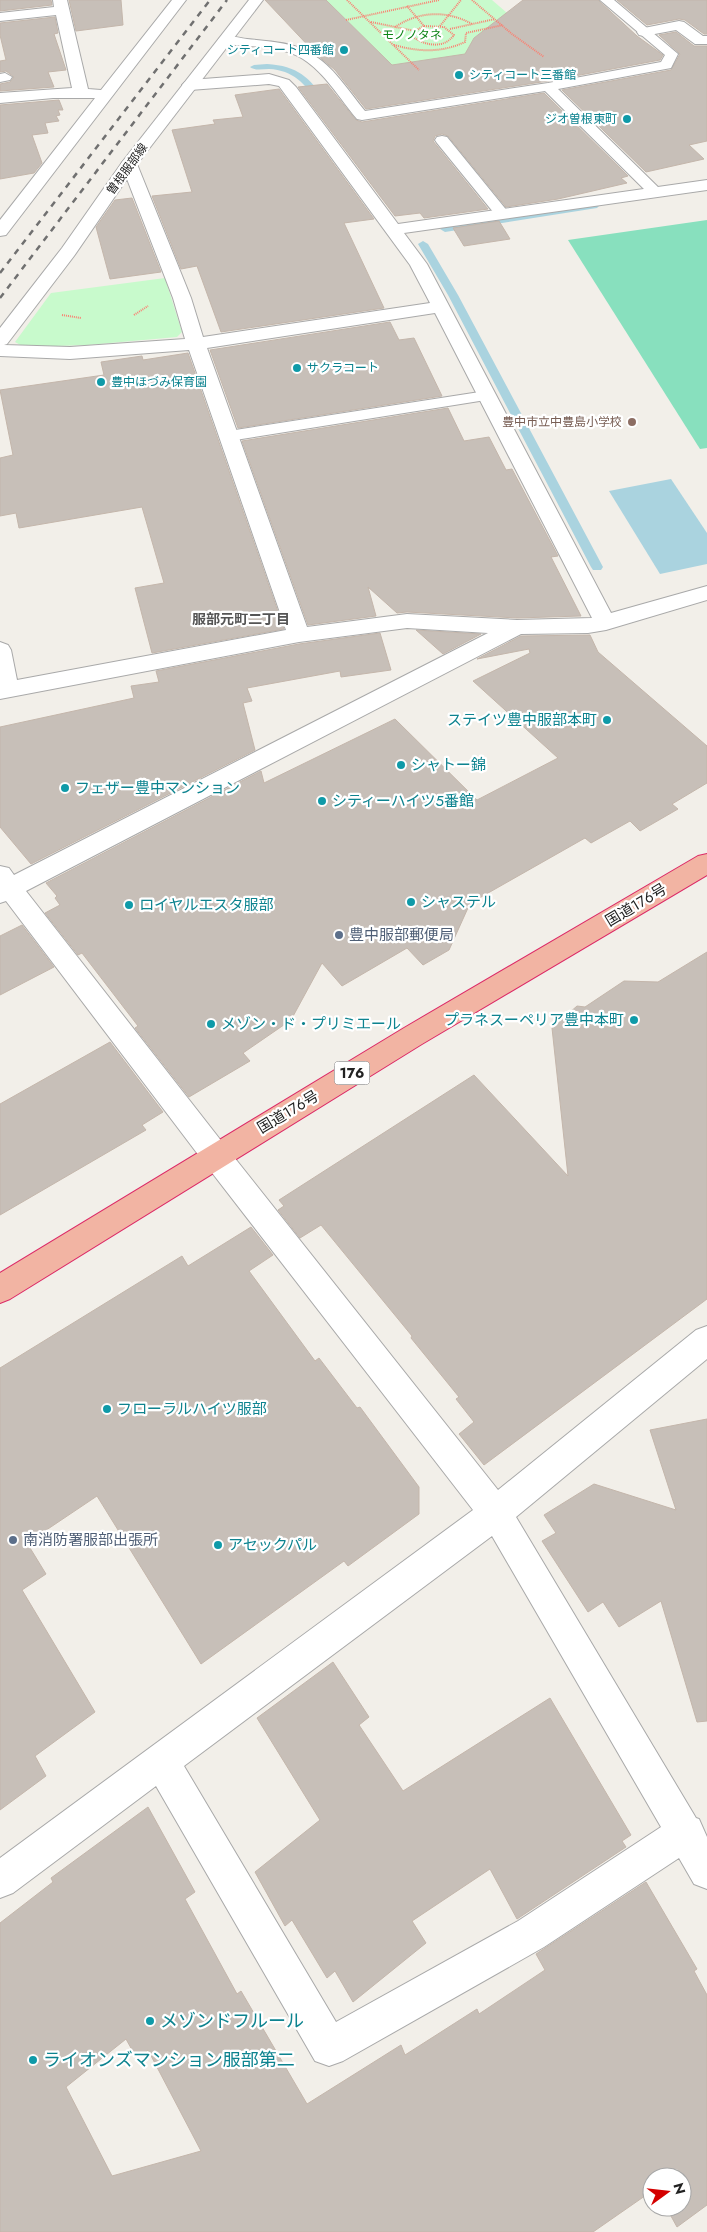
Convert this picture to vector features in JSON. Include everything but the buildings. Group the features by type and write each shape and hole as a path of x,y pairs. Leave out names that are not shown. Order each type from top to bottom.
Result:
{"highway":[{"name":"国道176号","path":"1,1286 413,1036 707,863"}],"street":[{"path":"0,231 180,0"},
{"name":"曽根服部線","path":"0,340 68,252 129,164 256,0"},
{"path":"0,17 61,5 81,92"},
{"path":"644,32 679,25 700,41 707,40"},
{"path":"190,85 264,79 284,83 421,270 606,623"},
{"path":"0,98 81,92 105,95"},
{"path":"129,164 182,298 196,344 300,635"},
{"path":"393,230 707,185"},
{"path":"0,350 70,353 196,344 440,308"},
{"path":"0,650 4,691 300,635 407,621 517,627 588,626 606,623 707,593"},
{"path":"517,627 3,885 496,1513 686,1832 707,1871"},
{"path":"0,1880 496,1513 707,1340"},
{"path":"161,1761 329,2047 531,1934 686,1832"}],"lane":[{"path":"224,40 279,47 306,56 321,69 362,116 566,84 666,65 672,54 606,0"},
{"path":"548,87 656,192"},
{"path":"442,140 503,214"},
{"path":"229,436 486,396"}],"path":[{"path":"347,0 419,70"},
{"path":"346,20 439,0"},
{"path":"440,26 461,0"},
{"path":"472,0 543,55 566,84"},
{"path":"407,6 424,26"},
{"path":"395,27 402,21 416,16 428,15 448,16 472,24"},
{"path":"371,22 415,30 424,26 440,26 449,29 495,19"},
{"path":"394,45 417,52 437,52 454,48 465,42 466,33 503,25"},
{"path":"415,30 413,37 416,40 432,44 450,41 454,35 449,29"},
{"path":"132,316 153,303 182,298"},
{"path":"25,308 85,319"}],"green space":[{"name":"モノノタネ","path":"326,0 492,0 545,46 398,72"},
{"path":"707,220 707,448 700,449 568,240"},
{"path":"165,278 182,332 177,337 88,345 24,347 15,342 51,293"}],"water":[{"path":"671,479 707,533 707,564 660,574 609,491"}],"waterway":[{"path":"254,67 287,69 294,72 307,82 322,101"},
{"path":"445,229 594,206"},
{"path":"423,244 453,295 597,567"}],"railway":[{"path":"0,273 210,0"},
{"path":"0,298 227,0"}],"place":[{"name":"シティコート四番館","path":"344,50"},
{"name":"シティコート三番館","path":"459,75"},
{"name":"ジオ曽根東町","path":"627,119"},
{"name":"サクラコート","path":"297,368"},
{"name":"豊中ほづみ保育園","path":"101,382"},
{"name":"豊中市立中豊島小学校","path":"632,422"},
{"name":"ステイツ豊中服部本町","path":"607,720"},
{"name":"シャトー錦","path":"401,765"},
{"name":"フェザー豊中マンション","path":"65,788"},
{"name":"シティーハイツ5番館","path":"322,801"},
{"name":"シャステル","path":"411,902"},
{"name":"ロイヤルエスタ服部","path":"129,905"},
{"name":"豊中服部郵便局","path":"339,935"},
{"name":"プラネスーペリア豊中本町","path":"634,1020"},
{"name":"メゾン・ド・プリミエール","path":"211,1024"},
{"name":"フローラルハイツ服部","path":"107,1409"},
{"name":"南消防署服部出張所","path":"13,1540"},
{"name":"アセックパル","path":"218,1545"},
{"name":"メゾンドフルール","path":"150,2021"},
{"name":"ライオンズマンション服部第二","path":"33,2060"}],"district":[{"name":"服部元町二丁目","path":"241,619"}]}
